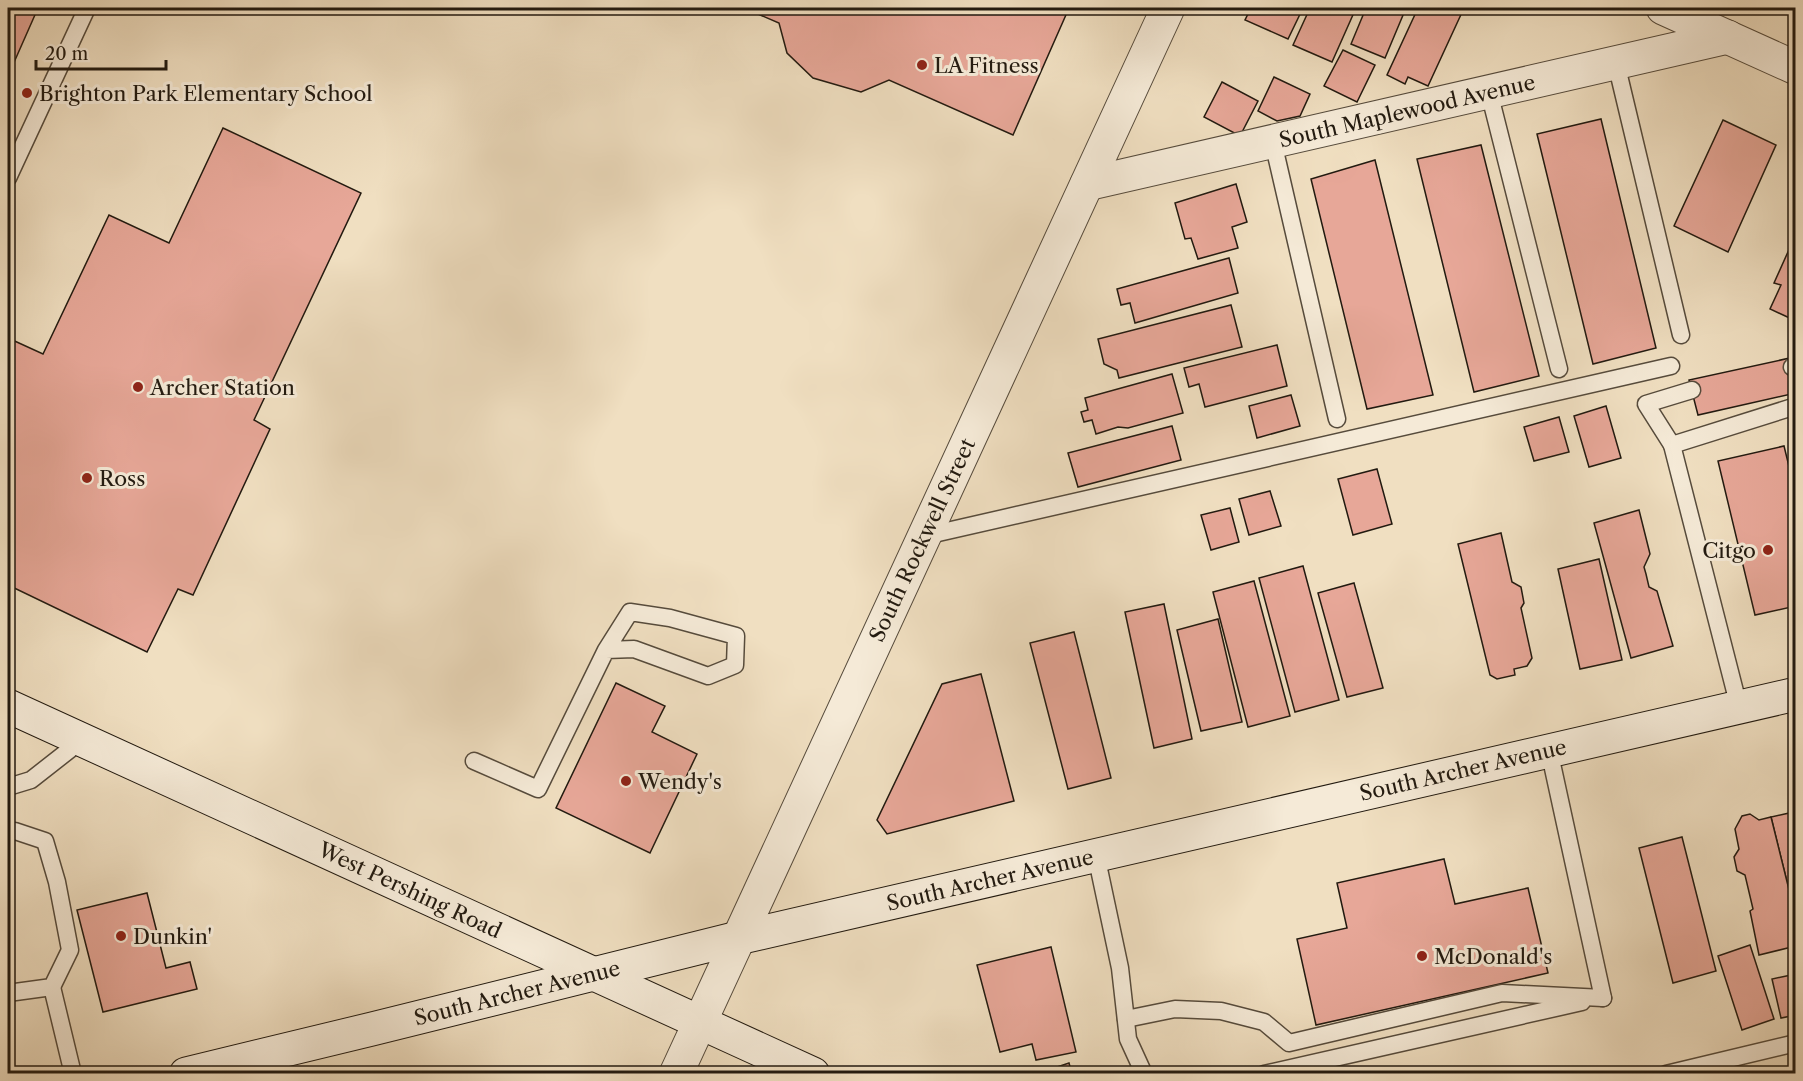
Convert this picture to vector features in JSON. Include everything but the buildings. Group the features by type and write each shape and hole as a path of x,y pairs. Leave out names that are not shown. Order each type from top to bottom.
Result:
{"street":[{"name":"South Rockwell Street","path":"676,1074 1168,8"},
{"path":"1663,8 1796,68"},
{"name":"South Maplewood Avenue","path":"1087,184 1728,37"},
{"name":"South Archer Avenue","path":"186,1074 738,938 1796,694"},
{"name":"West Pershing Road","path":"8,706 813,1074"}],"lane":[{"path":"8,178 87,8"},
{"path":"1616,63 1681,334"},
{"path":"1489,92 1559,369"},
{"path":"1272,142 1337,419"},
{"path":"924,536 1671,366"},
{"path":"1692,390 1646,404 1672,445 1739,706"},
{"path":"1672,445 1796,406"},
{"path":"474,761 538,789 606,650 630,612 670,618 736,636 735,665 708,676 634,649 606,650"},
{"path":"8,787 31,780 82,740"},
{"path":"1549,750 1603,998"},
{"path":"8,832 15,831 45,841 57,882 70,950 52,987 73,1074"},
{"path":"1096,855 1120,968 1128,1039 1144,1074"},
{"path":"8,993 52,987"},
{"path":"1126,1019 1175,1009 1221,1011 1263,1022 1289,1043 1502,993 1603,998"},
{"path":"1264,1074 1603,998"},
{"path":"1666,1074 1796,1043"}],"place":[{"name":"LA Fitness","path":"922,65"},
{"name":"Brighton Park Elementary School","path":"27,93"},
{"name":"Archer Station","path":"138,387"},
{"name":"Ross","path":"87,478"},
{"name":"Citgo","path":"1768,550"},
{"name":"Wendy's","path":"626,781"},
{"name":"Dunkin'","path":"121,936"},
{"name":"McDonald's","path":"1422,956"}]}
